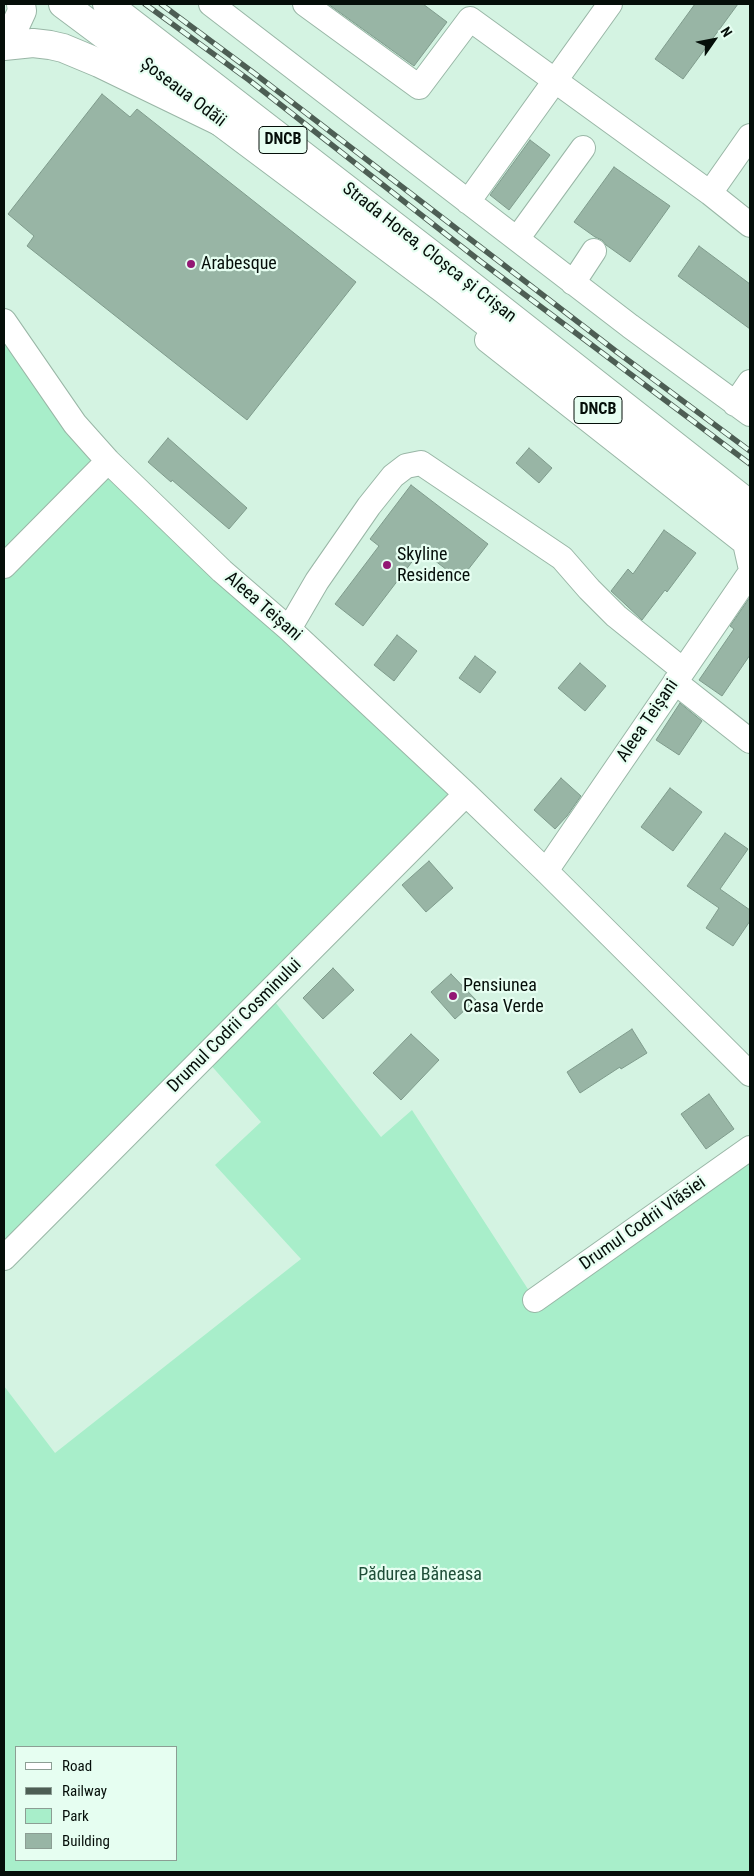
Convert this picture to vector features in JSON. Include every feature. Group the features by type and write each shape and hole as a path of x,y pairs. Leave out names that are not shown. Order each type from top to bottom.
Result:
{"main road":[{"path":"4,30 9,18 9,4"},
{"path":"4,36 20,18 22,12 21,4"},
{"name":"Șoseaua Odăii","path":"63,4 303,182"},
{"name":"Strada Horea, Cloșca și Crișan","path":"107,4 446,287 750,529"},
{"path":"4,46 33,43 50,44 64,48 225,124"},
{"name":"Strada Horea, Cloșca și Crișan","path":"303,182 750,505"}],"street":[{"path":"211,4 573,283 743,409 750,382"},
{"path":"305,4 419,87 470,19 710,193 750,225"},
{"path":"468,202 610,4"},
{"path":"710,193 750,136"},
{"path":"517,240 583,148"},
{"path":"573,283 594,251"},
{"path":"446,287 444,306 745,543 750,565"},
{"name":"Aleea Teișani","path":"4,321 75,424 108,461 222,571 289,629 546,870 750,1074"},
{"path":"4,566 108,461"},
{"path":"289,629 316,581 369,506 394,476 406,466 421,463 562,558 589,590 750,741"},
{"name":"Aleea Teișani","path":"546,870 750,573"},
{"name":"Drumul Codrii Cosminului","path":"4,1258 466,794"},
{"name":"Drumul Codrii Vlăsiei","path":"535,1300 750,1148"}],"green space":[{"name":"Pădurea Băneasa","path":"4,321 75,424 466,794 268,993 381,1137 412,1110 535,1300 750,1148 750,1872 4,1872 4,1386 55,1453 301,1259 215,1165 261,1122 209,1063 4,1268"}],"building":[{"path":"328,4 423,4 447,22 414,66"},
{"path":"695,4 738,4 683,79 655,59"},
{"name":"Arabesque","path":"102,94 130,117 137,109 356,282 247,420 27,246 34,236 8,214"},
{"path":"530,140 550,155 509,210 490,195"},
{"path":"614,167 670,206 630,262 602,240 574,222"},
{"path":"699,246 750,284 750,329 678,276"},
{"path":"168,438 247,508 229,529 148,462"},
{"path":"529,448 552,468 539,483 516,463"},
{"name":"Skyline Residence","path":"411,485 488,544 460,580 421,550 363,626 335,604 379,546 370,539"},
{"path":"664,530 696,553 667,592 665,590 642,620 611,591 628,569 633,574"},
{"path":"750,597 750,655 722,696 699,680 734,629 730,626"},
{"path":"397,635 417,651 394,681 374,665"},
{"path":"475,656 496,672 480,693 459,678"},
{"path":"580,663 606,686 585,711 558,688"},
{"path":"680,703 702,721 679,755 656,740"},
{"path":"561,778 581,796 555,829 534,810"},
{"path":"670,788 702,812 673,851 641,827"},
{"path":"725,833 748,849 720,889 750,910 750,921 733,946 706,928 719,908 687,886"},
{"path":"429,861 453,888 426,912 402,885"},
{"path":"333,968 354,990 323,1019 303,998"},
{"name":"Pensiunea Casa Verde","path":"451,974 476,1000 455,1019 431,992"},
{"path":"632,1029 647,1053 621,1069 620,1067 580,1093 567,1072"},
{"path":"411,1034 439,1060 401,1100 373,1073"},
{"path":"709,1094 734,1129 706,1149 681,1114"}],"railway":[{"path":"145,4 249,80 480,261 750,464"},
{"path":"161,4 254,73 617,352 750,451"}],"place":[{"name":"Arabesque","path":"191,264"},
{"name":"Skyline Residence","path":"387,565"},
{"name":"Pensiunea Casa Verde","path":"453,996"}]}
